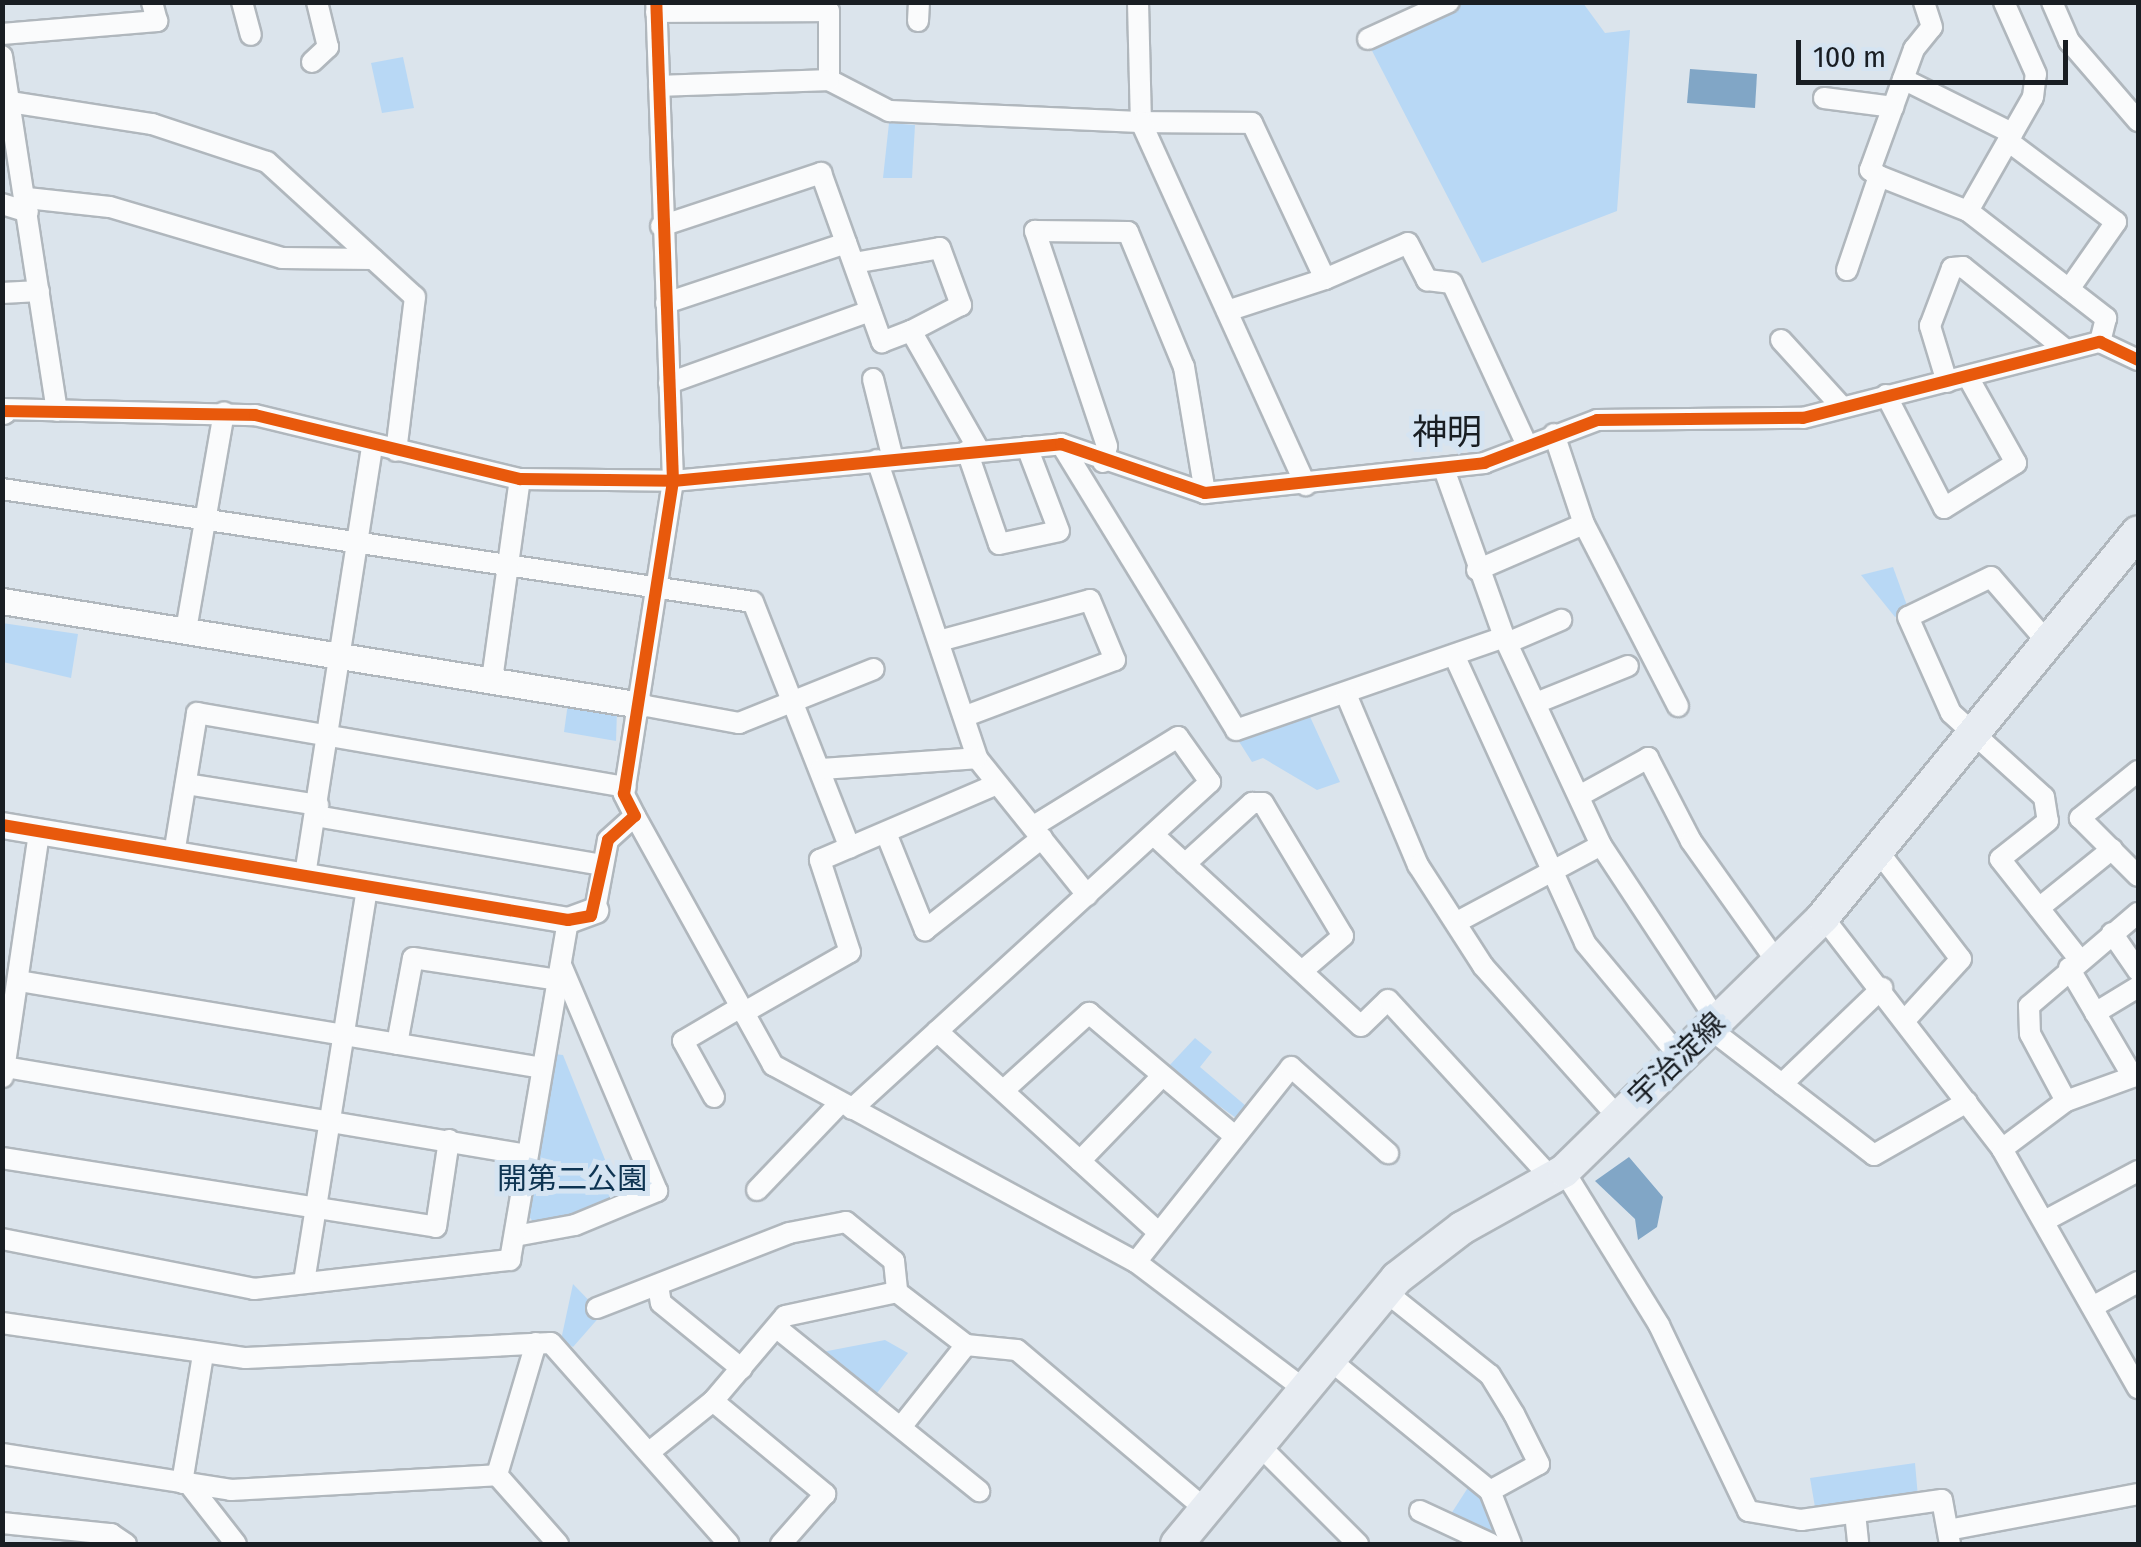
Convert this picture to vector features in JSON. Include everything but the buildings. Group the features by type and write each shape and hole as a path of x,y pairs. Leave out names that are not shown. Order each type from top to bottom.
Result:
{"main road":[{"name":"宇治淀線","path":"1176,1544 1386,1292 1430,1248 1558,1174 1824,916 2048,643 2135,544"}],"street":[{"path":"2,34 156,21 152,2"},
{"path":"242,2 251,34"},
{"path":"312,62 328,47 317,2"},
{"path":"1138,2 1140,122 1306,485"},
{"path":"1368,39 1450,2"},
{"path":"1924,2 1932,27 1903,79 1870,170 1968,211 2106,318 2100,342"},
{"path":"2052,2 2068,42 2138,122"},
{"path":"1968,211 2010,137 2036,74 2010,4"},
{"path":"829,80 829,11 656,7 673,482 626,787 634,816 773,1065 1136,1262 1305,1390"},
{"path":"2,56 10,102 9,130 27,205 57,410"},
{"path":"1903,79 2010,137 2116,222 2068,290"},
{"path":"659,86 829,80 889,112 1140,122 1252,122 1325,279"},
{"path":"1835,95 1893,107"},
{"path":"10,102 152,124 267,162 415,297 396,451"},
{"path":"661,226 821,172 882,342 912,331 961,304 940,248 854,263"},
{"path":"1847,270 1879,176"},
{"path":"2,204 110,207 282,258 373,259"},
{"path":"1103,462 1106,446 1034,231 1128,232 1184,367 1205,493"},
{"path":"666,303 846,243"},
{"path":"1227,311 1325,279 1408,243 1427,280 1452,283 1526,443"},
{"path":"1886,395 1944,508 2016,463 1958,379 1930,326 1952,268 1963,267 2066,350"},
{"path":"2,293 39,291"},
{"path":"669,382 870,311"},
{"path":"912,331 973,450 999,544 1059,532 1027,447"},
{"path":"1782,340 1842,407"},
{"path":"2,410 224,412 520,479 673,482 1061,444 1103,462 1205,493 1444,469 1597,420 1803,418 2100,342 2138,360"},
{"path":"873,379 885,460 978,758 994,786 1038,832 1087,896"},
{"path":"186,630 224,412"},
{"path":"1554,434 1584,524 1678,706"},
{"path":"1061,444 1236,730 1562,620"},
{"path":"305,875 372,445"},
{"path":"1444,469 1477,570 1506,640 1601,844 1713,1024 1782,1084 1874,1154 1968,1102"},
{"path":"492,680 520,479"},
{"path":"2,489 506,570 753,602 850,848"},
{"path":"1477,570 1584,524"},
{"path":"2002,1149 2066,1101 2136,1076 2095,1013 2074,963 2040,908 2000,859 2048,821 2044,797 1950,712 1908,617 1991,577 2048,643"},
{"path":"939,641 1090,600 1114,660 966,716"},
{"path":"2,601 739,723 874,669"},
{"path":"1454,655 1546,875 1585,943 1680,1057"},
{"path":"1536,703 1628,666"},
{"path":"1346,694 1418,865 1483,966 1618,1118"},
{"path":"174,854 197,712 626,787"},
{"path":"757,1190 846,1106 1157,838 1210,782 1178,737 1038,832 925,930 886,833"},
{"path":"821,770 978,758"},
{"path":"1579,796 1648,758 1690,840 1776,962"},
{"path":"2138,771 2080,818 2138,874"},
{"path":"186,784 602,865"},
{"path":"714,1097 683,1041 850,952 820,860 994,786"},
{"path":"1185,864 1252,803 1263,803 1343,936 1302,971"},
{"path":"2,826 568,920 595,910 602,865 617,826 634,816"},
{"path":"39,832 4,1074 327,1120 527,1154"},
{"path":"1157,838 1361,1026 1388,1000 1558,1174 1658,1325 1748,1511 1770,1522 1942,1500 1949,1537 2138,1494"},
{"path":"1457,922 1601,844"},
{"path":"2040,908 2112,849"},
{"path":"1878,850 1961,959 1906,1018"},
{"path":"304,1282 367,888"},
{"path":"2066,1101 2026,1019 2074,963 2138,913"},
{"path":"1824,916 1906,1018 2002,1149 2048,1219 2138,1388"},
{"path":"2,1239 254,1289 510,1260 568,920"},
{"path":"2112,933 2138,972"},
{"path":"397,1044 413,958 560,973"},
{"path":"515,1236 575,1225 658,1191 560,973"},
{"path":"18,981 542,1068"},
{"path":"2095,1013 2138,987"},
{"path":"1782,1084 1882,988"},
{"path":"1004,1090 1089,1013 1161,1078 1232,1134"},
{"path":"937,1031 1156,1230"},
{"path":"1136,1262 1156,1230 1291,1066 1388,1153"},
{"path":"1080,1161 1161,1078"},
{"path":"2,1158 436,1227 449,1140"},
{"path":"2048,1219 2138,1171"},
{"path":"597,1308 790,1233 846,1222 894,1261 897,1292 966,1345 1017,1350 1206,1510"},
{"path":"2094,1306 2138,1282"},
{"path":"658,1285 661,1302 742,1370"},
{"path":"652,1450 712,1401 794,1311 897,1292"},
{"path":"1386,1292 1490,1376 1514,1414 1539,1464 1490,1490"},
{"path":"2,1322 203,1355 294,1360 536,1342 565,1350 730,1544"},
{"path":"776,1328 979,1492"},
{"path":"497,1476 536,1342"},
{"path":"901,1427 966,1345"},
{"path":"203,1355 186,1484 236,1544"},
{"path":"1330,1360 1490,1490 1511,1544"},
{"path":"712,1401 825,1494 781,1544"},
{"path":"1260,1446 1358,1544"},
{"path":"2,1454 186,1484 289,1490 497,1476"},
{"path":"497,1476 558,1544"},
{"path":"1420,1511 1491,1544"},
{"path":"1855,1513 1858,1544"},
{"path":"15,1531 111,1534 126,1544"}],"green space":[{"path":"1465,3 1583,3 1605,33 1630,30 1617,211 1482,263 1369,45"},
{"path":"403,57 414,108 382,113 371,63"},
{"path":"889,123 915,125 912,178 883,178"},
{"path":"1893,567 1909,611 1895,617 1861,575"},
{"path":"2,623 78,634 71,678 3,662"},
{"path":"568,703 617,710 616,741 564,732"},
{"path":"1306,708 1340,782 1317,790 1263,758 1252,762 1238,740"},
{"path":"1195,1038 1212,1052 1200,1067 1246,1106 1236,1118 1167,1068"},
{"name":"開第二公園","path":"554,1054 563,1055 622,1202 535,1225 529,1216"},
{"path":"573,1284 602,1314 573,1347 561,1340"},
{"path":"885,1340 908,1353 874,1397 817,1353"},
{"path":"1915,1463 1918,1497 1816,1513 1810,1478"},
{"path":"1469,1486 1487,1497 1503,1539 1449,1517"}],"shaded area":[{"path":"1690,69 1757,74 1755,108 1687,103"},
{"path":"1629,1157 1663,1197 1657,1227 1638,1240 1635,1219 1595,1181"}],"cycle path":[{"path":"2,825 568,920 591,916 608,840 635,816 624,794 673,481 656,2"},
{"path":"2,411 255,415 520,479 673,481 1061,444 1205,493 1484,463 1597,420 1803,418 2100,342 2138,360"}],"district":[{"name":"神明","path":"1447,432"}]}
